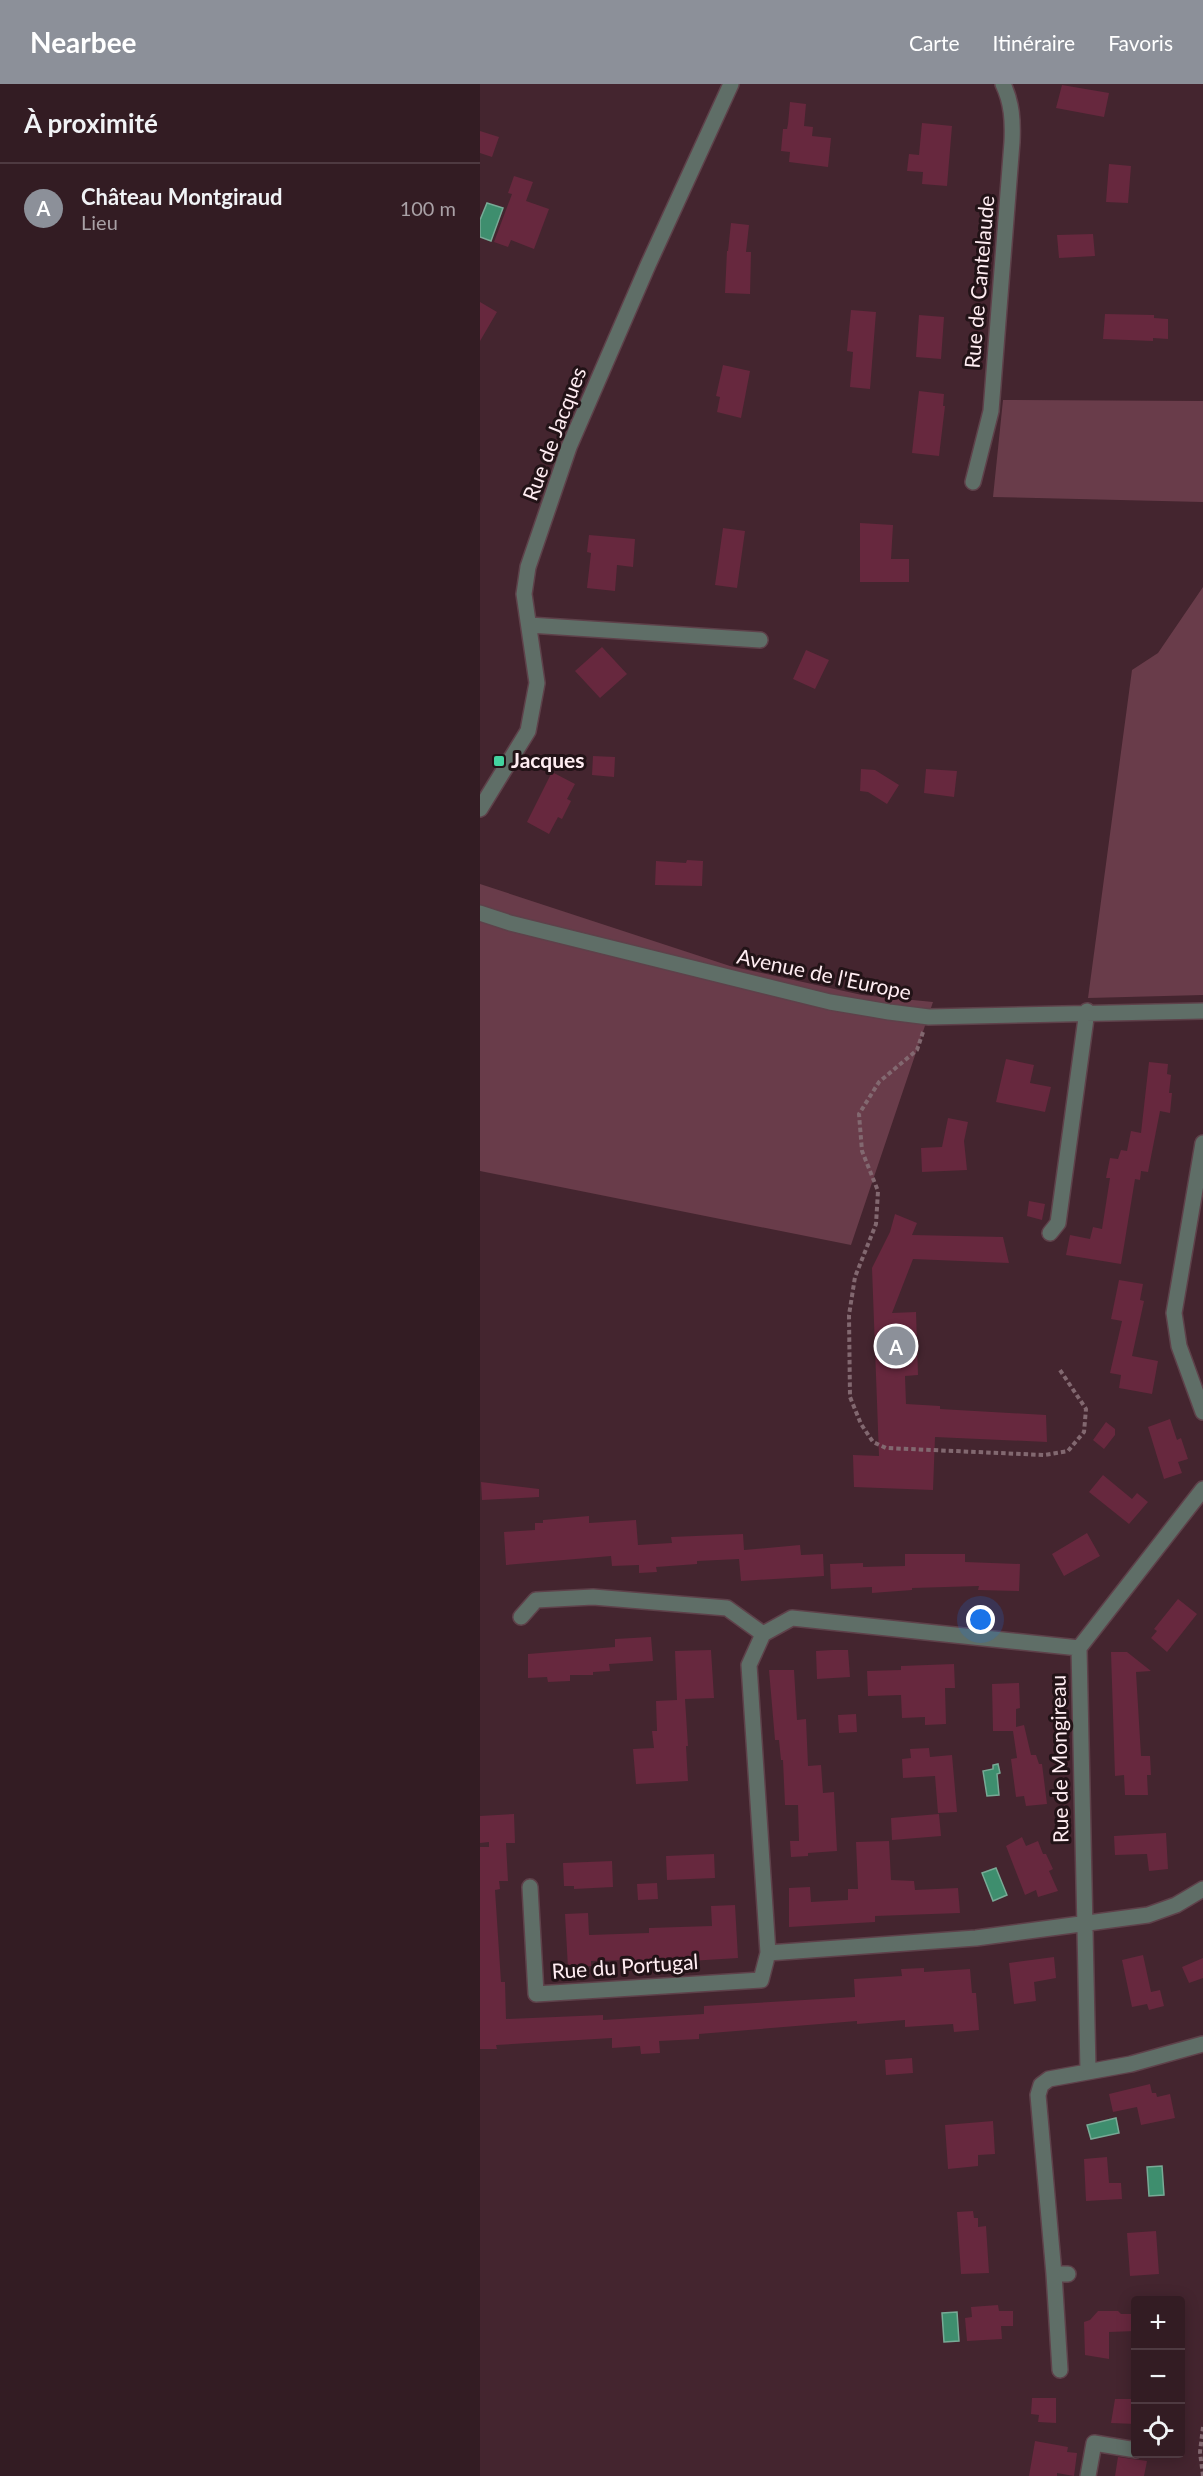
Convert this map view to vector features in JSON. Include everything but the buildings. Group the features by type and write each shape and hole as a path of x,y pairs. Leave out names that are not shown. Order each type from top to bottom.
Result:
{"street":[{"name":"Rue de Jacques","path":"480,809 528,731 537,683 524,594 528,567 569,447 648,265 731,84"},
{"name":"Rue de Cantelaude","path":"973,482 991,411 1012,142 1013,118 1003,84"},
{"path":"529,625 760,640"},
{"name":"Avenue de l'Europe","path":"480,913 510,923 830,1002 928,1017 1087,1011 1203,1011"},
{"path":"1050,1233 1058,1222 1087,1011"},
{"path":"1202,1151 1174,1313 1179,1346 1203,1413"},
{"name":"Rue de Mongireau","path":"1088,2070 1079,1647 1203,1489"},
{"path":"521,1617 536,1600 593,1597 727,1608 763,1634 792,1618 1079,1647"},
{"name":"Rue du Portugal","path":"530,1887 536,1994 761,1980 768,1953 749,1665 763,1634"},
{"path":"768,1953 976,1938 1148,1915 1176,1905 1203,1889"},
{"path":"1060,2370 1061,2274 1038,2095 1041,2085 1049,2079 1088,2070 1131,2064 1203,2044"},
{"path":"1088,2476 1094,2443 1131,2449"}],"path":[{"path":"928,1017 917,1050 879,1082 859,1114 862,1151 878,1191 876,1224 855,1277 849,1315 850,1397 861,1424 873,1442 885,1449 1044,1455 1068,1451 1084,1431 1086,1409 1060,1370"},
{"path":"1203,2427 1200,2452 1203,2476"}],"shaded area":[{"path":"487,203 503,208 491,241 480,237 480,220"},
{"path":"1003,400 1203,401 1203,502 993,497"},
{"path":"1203,587 1203,995 1088,998 1132,670 1158,653"},
{"path":"480,884 730,966 862,995 933,1002 851,1245 480,1171"},
{"path":"998,1764 999,1795 987,1796 983,1771 993,1769 993,1765"},
{"path":"996,1868 1007,1895 993,1901 982,1873"},
{"path":"1116,2118 1119,2133 1091,2139 1087,2125"},
{"path":"1162,2166 1164,2195 1149,2196 1147,2167"},
{"path":"957,2312 959,2341 944,2342 942,2313"}],"place":[{"name":"Jacques","path":"499,761"},
{"name":"Château Montgiraud","path":"896,1346"}]}
